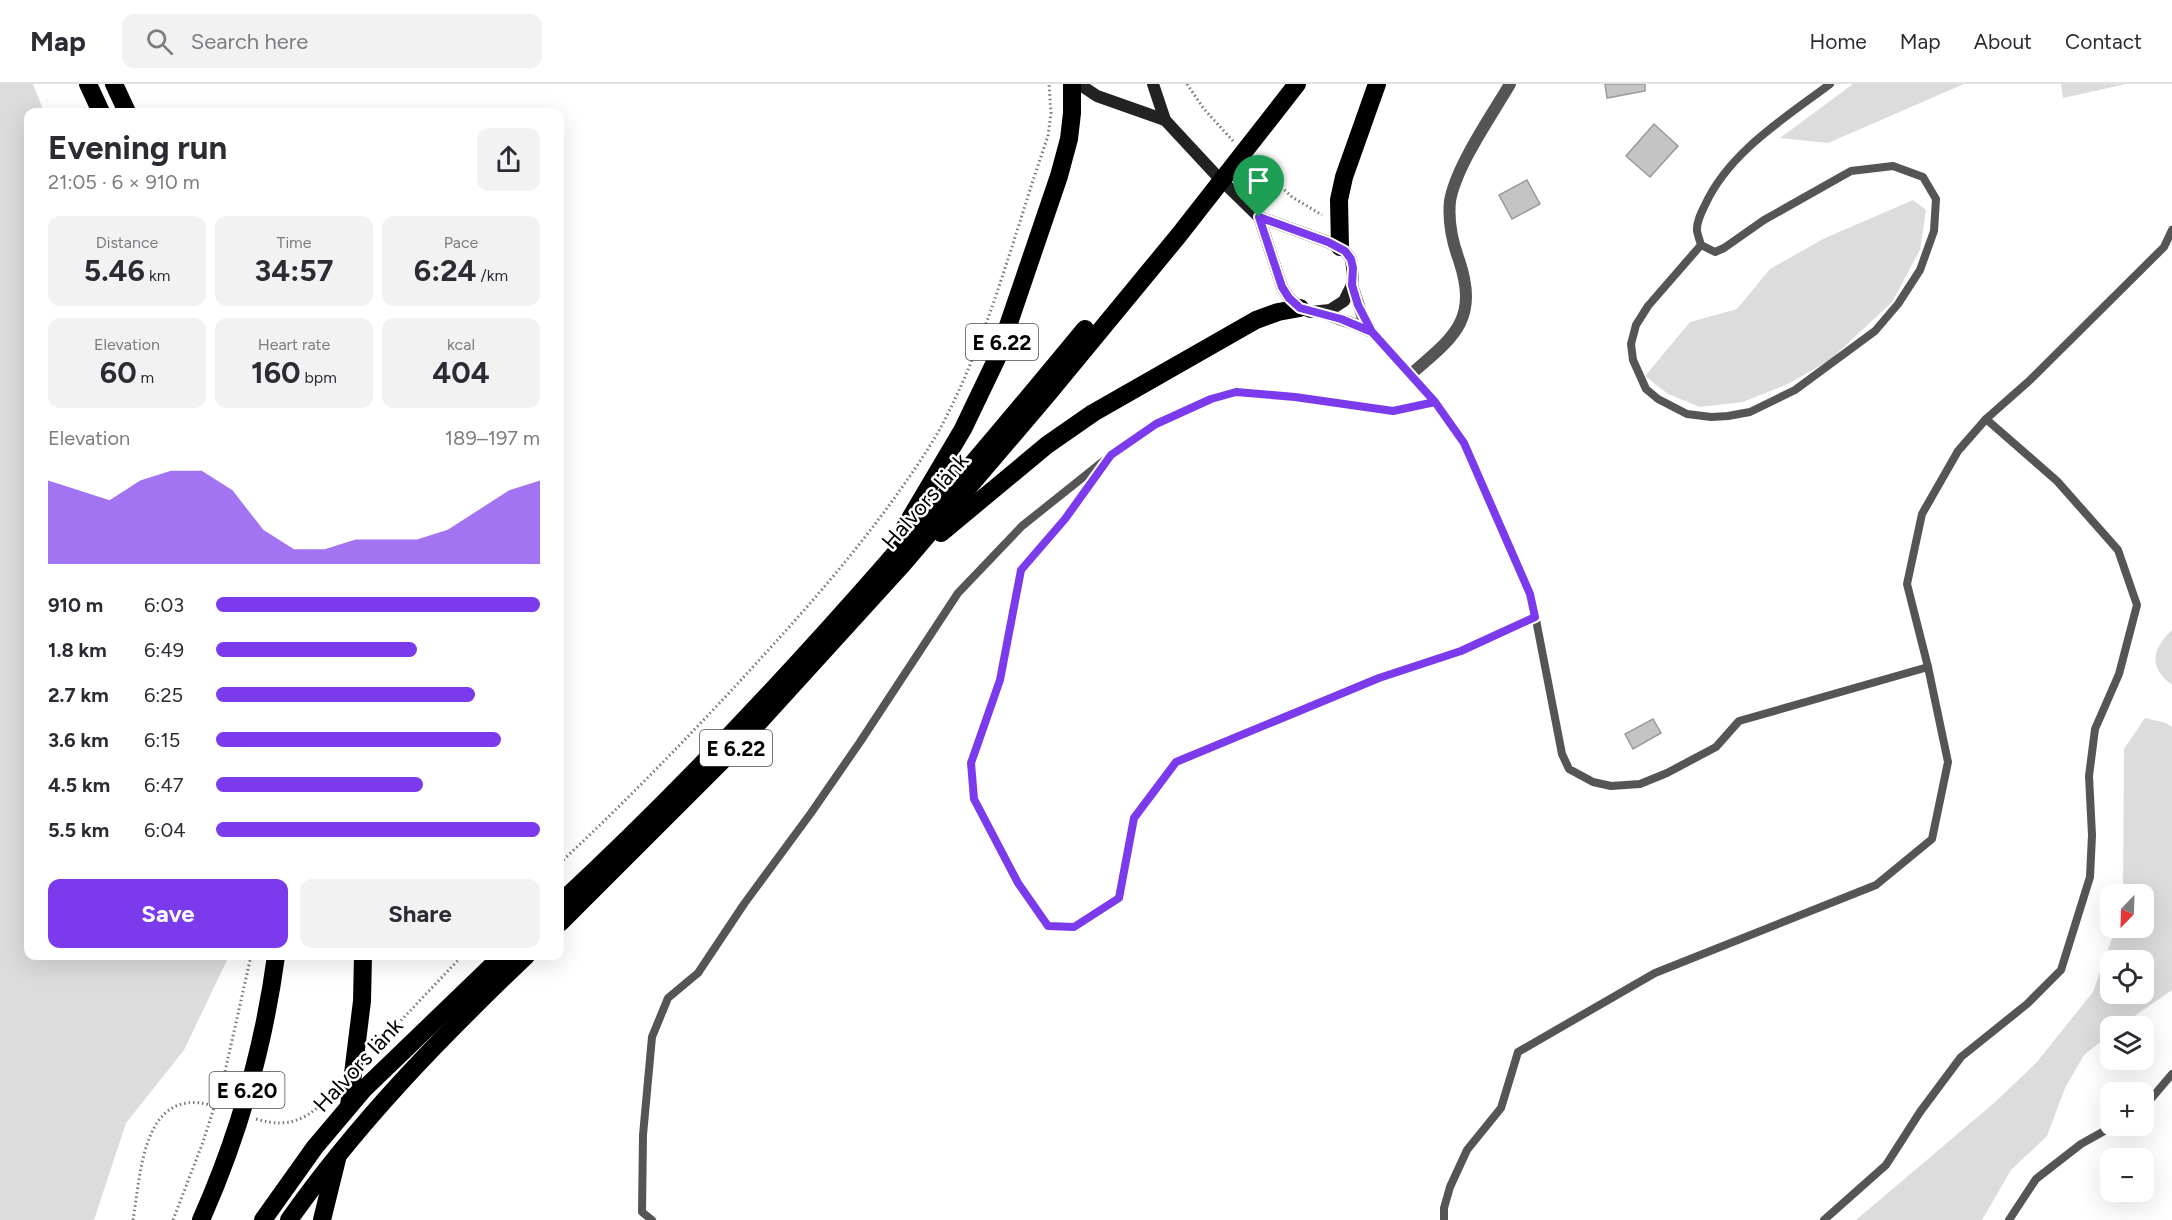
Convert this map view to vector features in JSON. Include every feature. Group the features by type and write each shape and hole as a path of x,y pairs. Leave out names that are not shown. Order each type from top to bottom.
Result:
{"highway":[{"path":"88,84 98,108"},
{"path":"114,84 125,108"},
{"name":"E 6.22","path":"873,578 928,492 963,429 997,358 1059,176 1069,139 1072,84"},
{"name":"Halvors länk","path":"1261,120 1282,84"},
{"name":"Halvors länk","path":"564,919 740,743 903,564 1174,231 1261,120 1297,84"},
{"path":"1340,247 1339,200 1344,177 1377,84"},
{"name":"Halvors länk","path":"564,899 729,737 873,578 1069,348 1174,231"},
{"name":"E 6.22","path":"903,564 1047,445 1093,413 1256,320 1278,312 1300,308"},
{"name":"E 6.20","path":"201,1220 219,1175 248,1088 264,1027 275,960"},
{"path":"324,1214 362,1055 363,960"},
{"name":"Halvors länk","path":"263,1220 315,1147 364,1089 498,960"},
{"name":"Halvors länk","path":"289,1220 370,1114 522,960"}],"street":[{"path":"1079,84 1084,90 1096,96 1165,120"},
{"path":"1153,84 1165,120 1259,217 1340,247 1351,259 1352,285 1362,315 1372,332"},
{"path":"1412,374 1452,335 1465,313 1466,280 1450,231 1450,201 1470,151 1510,84"},
{"path":"1259,217 1282,287 1289,298 1300,308"},
{"path":"1319,312 1330,310 1344,301 1352,285"},
{"name":"E 6.22","path":"1300,308 1310,312 1319,312"},
{"path":"1319,312 1372,332"}],"lane":[{"path":"1701,245 1648,306 1636,325 1631,344 1633,360 1646,389 1658,399 1687,414 1711,417 1750,412 1795,390 1875,331 1898,304 1920,270 1934,231 1936,199 1923,177 1893,166 1851,171 1764,220 1715,252 1701,245 1697,230 1700,216 1709,197 1733,162 1763,135 1830,84"},
{"path":"1444,1220 1444,1208 1450,1187 1467,1150 1502,1108 1518,1052 1655,973 1876,885 1932,839 1948,762 1928,667 1907,584 1922,514 1958,451 1986,419 2029,381 2164,247 2172,230"},
{"path":"1372,332 1412,374 1464,443 1530,594 1562,754 1569,768 1593,782 1611,786 1640,784 1716,747 1740,721 1928,667"},
{"path":"652,1220 642,1212 646,1095 652,1037 668,998 698,973 744,904 860,742 958,593 1022,526 1111,455 1156,424 1211,399 1236,392 1295,397 1393,411 1435,402"},
{"path":"1824,1220 1886,1165 1920,1112 1961,1058 2027,1004 2061,970 2090,877 2092,835 2089,776 2095,729 2119,674 2137,605 2118,550 2057,480 1986,419"},
{"path":"1111,455 1065,519 1021,570 1000,680 971,763 974,799 1018,883 1048,926 1074,927 1119,898 1134,818 1176,762 1379,678 1461,651 1535,617"},
{"path":"2154,1095 2172,1074"},
{"path":"2009,1220 2036,1179 2081,1143 2100,1133"}],"path":[{"path":"564,859 647,779 812,603 866,537 915,470 942,425 961,385 996,298 1048,136 1051,113 1049,84"},
{"path":"1187,84 1204,109 1237,145"},
{"path":"1251,159 1302,204 1316,213 1339,220"},
{"path":"172,1220 203,1142 224,1076 250,960"},
{"path":"362,1055 458,960"},
{"path":"252,1118 282,1123 303,1119 317,1110 335,1090"},
{"path":"133,1220 143,1161 153,1127 160,1116 175,1105 189,1102 211,1105"}],"shaded area":[{"path":"0,84 33,84 42,108 24,108 24,960 227,960 184,1050 126,1123 94,1220 0,1220"},
{"path":"1853,84 1964,84 1828,143 1780,138"},
{"path":"2061,84 2126,84 2063,98"},
{"path":"1913,200 1926,210 1920,250 1892,302 1830,360 1788,384 1743,402 1700,407 1668,394 1645,376 1690,322 1737,309 1770,269 1823,239"},
{"path":"2172,630 2172,685 2159,671 2156,658 2160,644"},
{"path":"2145,718 2166,723 2172,727 2172,990 2154,1002 2154,950 2108,950 2112,938 2154,938 2154,884 2123,884 2124,749"},
{"path":"2100,972 2100,1004 2152,1004 2134,1016 2100,1016 2100,1042 2084,1055 2065,1088 2047,1136 2011,1170 1982,1220 1856,1220 1994,1103 2036,1063 2093,992"}],"building":[{"path":"1605,84 1645,84 1645,91 1607,98"},
{"path":"1654,124 1678,146 1650,177 1626,156"},
{"path":"1527,180 1540,204 1512,219 1499,195"},
{"path":"1653,719 1661,733 1633,749 1625,734"}],"route":[{"path":"1259,217 1282,287 1289,298 1300,308 1341,319 1372,332 1412,374 1435,402 1464,443 1530,594 1535,617 1461,651 1379,678 1176,762 1134,818 1119,898 1074,927 1048,926 1018,883 974,799 971,763 1000,680 1021,570 1065,519 1111,455 1156,424 1211,399 1236,392 1295,397 1393,411 1435,402 1372,332 1358,305 1352,285 1351,259 1345,251 1328,242 1259,217"}]}
